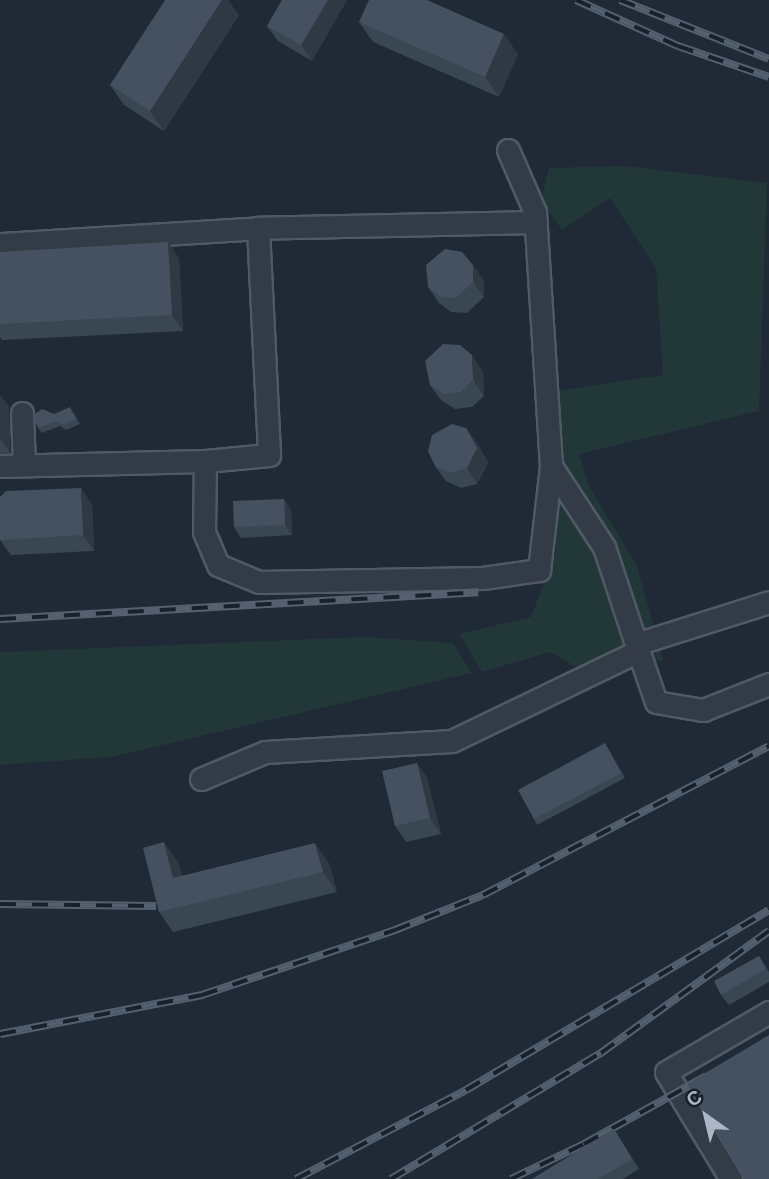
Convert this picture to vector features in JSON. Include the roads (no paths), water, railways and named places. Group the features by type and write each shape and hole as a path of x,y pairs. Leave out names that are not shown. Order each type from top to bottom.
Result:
{"lane":[{"path":"205,461 204,532 218,565 259,582 483,579 539,570 551,466 536,222 508,150"},
{"path":"0,244 258,228 536,222"},
{"path":"0,466 205,461 269,455 258,228"},
{"path":"22,413 24,465"},
{"path":"551,466 604,547 656,702 703,710 769,684"},
{"path":"201,779 265,752 452,741 637,648 769,602"},
{"path":"731,1179 666,1072 769,1012"}],"railway":[{"path":"576,0 678,46 769,77"},
{"path":"620,0 769,59"},
{"path":"0,619 478,592"},
{"path":"0,1034 202,995 395,930 483,895 769,746"},
{"path":"0,904 156,906"},
{"path":"296,1179 466,1090 769,910"},
{"path":"391,1179 601,1053 769,931"},
{"path":"511,1179 584,1144 706,1076"}]}
